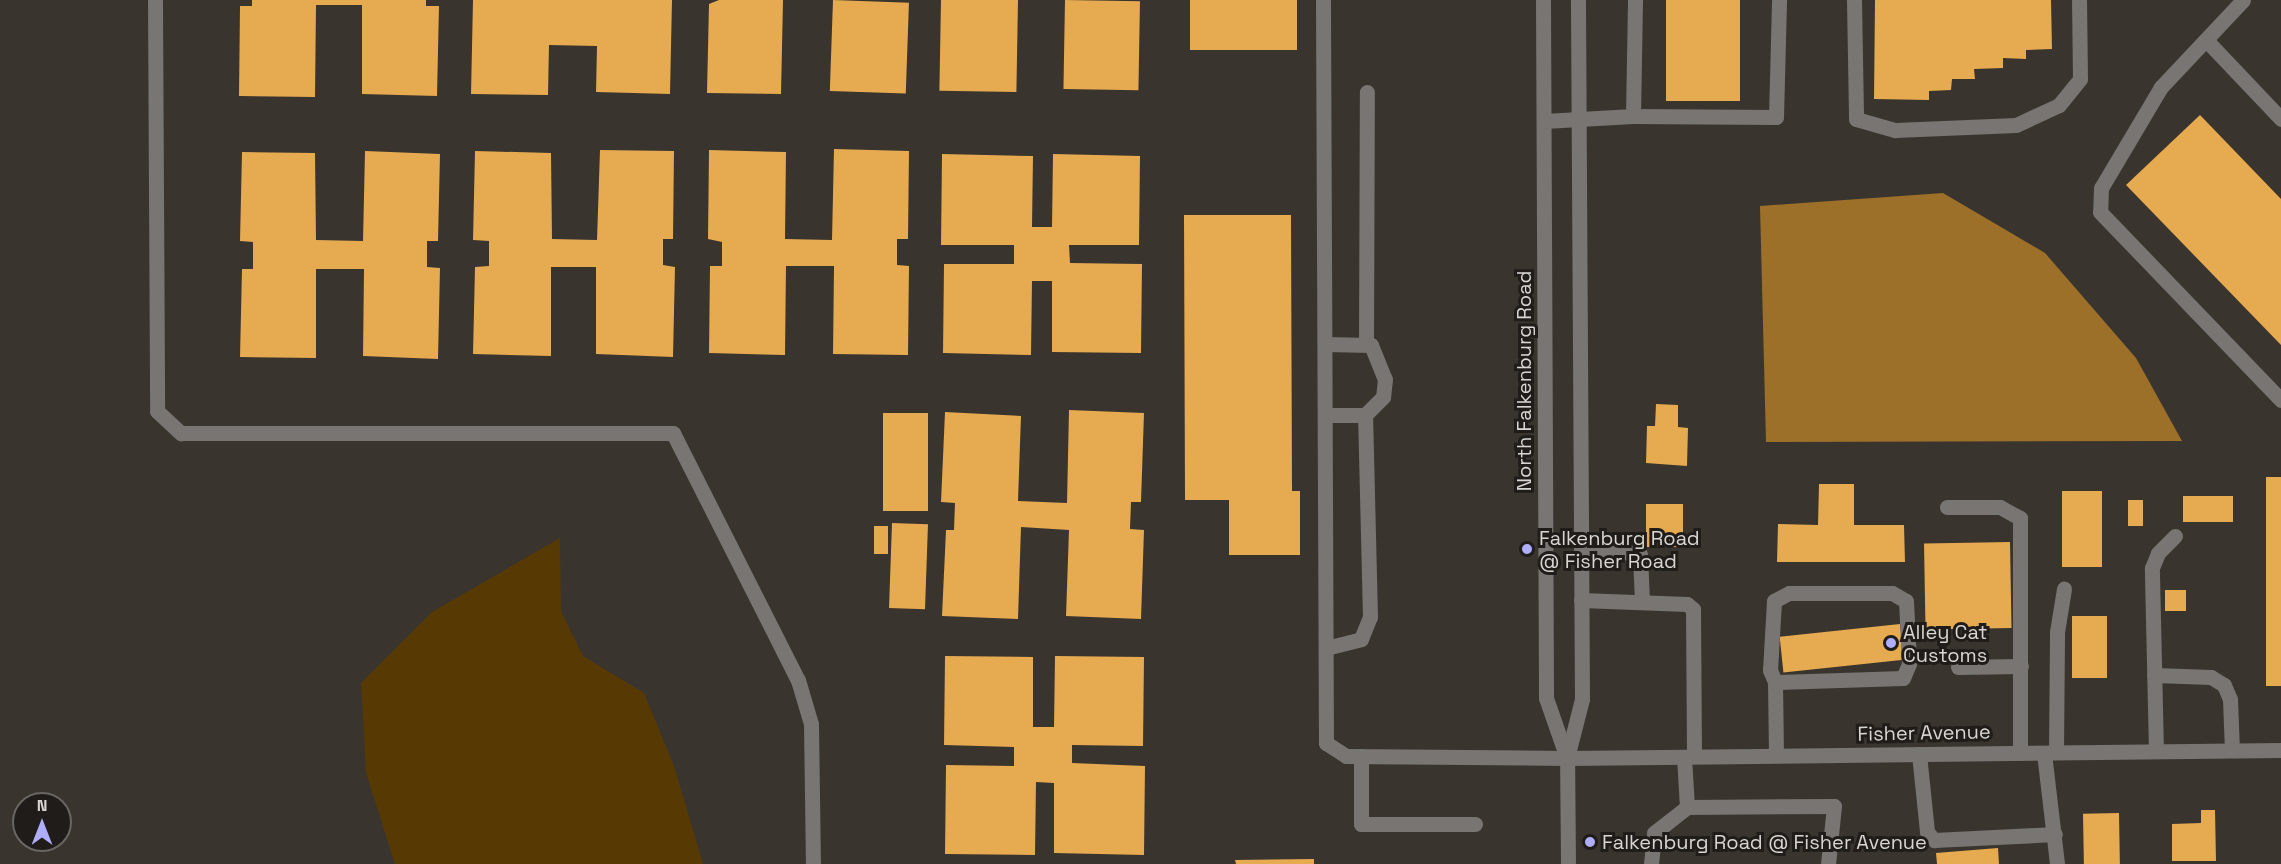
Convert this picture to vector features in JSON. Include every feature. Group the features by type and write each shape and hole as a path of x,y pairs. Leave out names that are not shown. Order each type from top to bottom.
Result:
{"street":[{"path":"155,0 158,411 181,433 673,433 798,680 811,724 813,864"},
{"path":"1323,0 1324,344 1326,648 1361,639 1370,617 1365,415 1383,397 1385,379 1377,351 1366,344 1324,344"},
{"name":"North Falkenburg Road","path":"1544,0 1546,698 1567,758"},
{"name":"North Falkenburg Road","path":"1568,864 1567,758 1582,699 1578,0"},
{"path":"1633,116 1635,0"},
{"path":"1544,122 1579,122 1633,116 1776,117 1779,0"},
{"path":"1854,0 1856,119 1895,130 2016,125 2059,105 2080,79 2079,0"},
{"path":"2243,0 2208,42 2161,87 2101,188 2100,212 2281,400"},
{"path":"2208,42 2281,119"},
{"path":"1366,344 1367,92"},
{"path":"1325,414 1365,415"},
{"path":"1947,507 2000,507 2020,518 2020,753"},
{"path":"2156,751 2152,568 2158,553 2175,536"},
{"path":"1581,547 1641,554 1642,602"},
{"path":"2056,864 2050,753 2057,632 2064,589"},
{"path":"1775,682 1903,678 1909,664 1906,601 1892,593 1780,594 1770,609 1770,670 1775,682 1776,755"},
{"path":"1581,600 1642,602 1693,609 1687,807"},
{"name":"Fisher Avenue","path":"1326,648 1326,743 1346,756 1567,758 2281,750"},
{"path":"1958,667 2021,666"},
{"path":"2154,675 2211,677 2224,685 2230,699 2232,750"},
{"path":"1919,754 1927,832 1934,840 2055,834"},
{"path":"1361,756 1361,824 1475,824"},
{"path":"1651,864 1654,833 1687,807 1834,806 1828,864"}],"shaded area":[{"path":"1943,193 2045,253 2136,358 2182,441 1766,442 1760,206"},
{"path":"560,538 561,611 583,656 644,693 674,766 703,864 395,864 366,773 361,683 432,612"}],"building":[{"path":"252,0 426,0 426,6 439,6 437,96 362,94 362,5 316,5 315,97 239,96 240,6 252,6"},
{"path":"473,0 672,0 670,94 596,92 597,46 549,45 548,95 471,94"},
{"path":"719,0 783,0 781,94 707,93 709,4"},
{"path":"833,0 909,3 906,94 830,91"},
{"path":"941,0 1018,0 1016,92 939,91"},
{"path":"1065,0 1140,1 1138,90 1063,89"},
{"path":"1190,0 1297,0 1297,50 1190,50"},
{"path":"1666,0 1740,0 1740,101 1666,101"},
{"path":"1875,0 2051,0 2052,49 2026,50 2026,59 2003,58 2003,68 1974,69 1975,79 1952,79 1951,90 1929,91 1929,100 1874,99"},
{"path":"2200,115 2281,199 2281,345 2126,185"},
{"path":"834,149 909,151 908,239 897,239 897,265 909,266 908,355 833,354 834,266 786,266 785,355 709,353 710,266 722,266 722,242 708,239 709,150 786,152 785,239 832,240"},
{"path":"600,150 674,151 673,239 663,239 663,265 675,267 673,357 596,354 596,267 551,267 551,356 473,354 475,267 489,266 489,241 473,240 475,151 551,153 552,239 597,240"},
{"path":"365,151 440,154 438,241 427,241 427,267 440,268 438,359 363,356 364,269 316,269 316,358 240,357 242,269 253,269 253,242 240,241 242,152 315,153 316,240 363,241"},
{"path":"942,154 1033,156 1032,227 1052,227 1053,154 1140,156 1139,245 1069,245 1070,263 1142,264 1141,353 1052,352 1052,281 1032,281 1031,355 943,353 944,264 1014,264 1014,245 941,245"},
{"path":"1184,215 1291,215 1292,491 1300,491 1300,555 1229,555 1229,500 1185,500"},
{"path":"1656,404 1678,405 1678,427 1688,428 1687,466 1646,463 1647,426 1655,426"},
{"path":"1069,410 1144,413 1141,502 1131,502 1130,529 1144,530 1141,619 1066,616 1069,530 1021,527 1018,619 942,616 946,530 954,530 955,503 941,502 945,412 1021,416 1018,501 1067,503"},
{"path":"883,413 928,413 928,511 883,511"},
{"path":"2266,477 2281,477 2281,686 2266,686"},
{"path":"1819,484 1854,484 1854,525 1904,525 1905,562 1777,562 1778,524 1818,525"},
{"path":"2062,491 2102,491 2102,567 2062,567"},
{"path":"2183,496 2233,496 2233,522 2183,522"},
{"path":"2128,500 2143,500 2143,526 2128,526"},
{"path":"1646,504 1683,504 1683,547 1646,547"},
{"path":"892,523 928,524 925,609 889,608"},
{"path":"874,526 888,526 888,554 874,554"},
{"path":"2010,542 2012,628 1926,629 1924,544"},
{"path":"2165,590 2186,590 2186,611 2165,611"},
{"path":"2072,616 2107,616 2107,678 2072,678"},
{"path":"1900,624 1904,660 1783,672 1780,637"},
{"path":"945,656 1033,657 1033,727 1054,727 1055,656 1144,657 1143,746 1072,745 1072,763 1145,766 1144,855 1054,853 1054,783 1036,782 1035,855 945,854 946,765 1014,766 1014,747 944,745"},
{"path":"2201,810 2215,810 2216,861 2172,861 2172,824 2201,823"},
{"path":"2119,813 2120,864 2084,864 2083,814"},
{"path":"1998,848 1999,864 1937,864 1936,853"},
{"path":"1314,859 1314,864 1236,864 1235,860"}],"place":[{"name":"Falkenburg Road @ Fisher Road","path":"1527,549"},
{"name":"Alley Cat Customs","path":"1891,643"},
{"name":"Falkenburg Road @ Fisher Avenue","path":"1590,842"}]}
